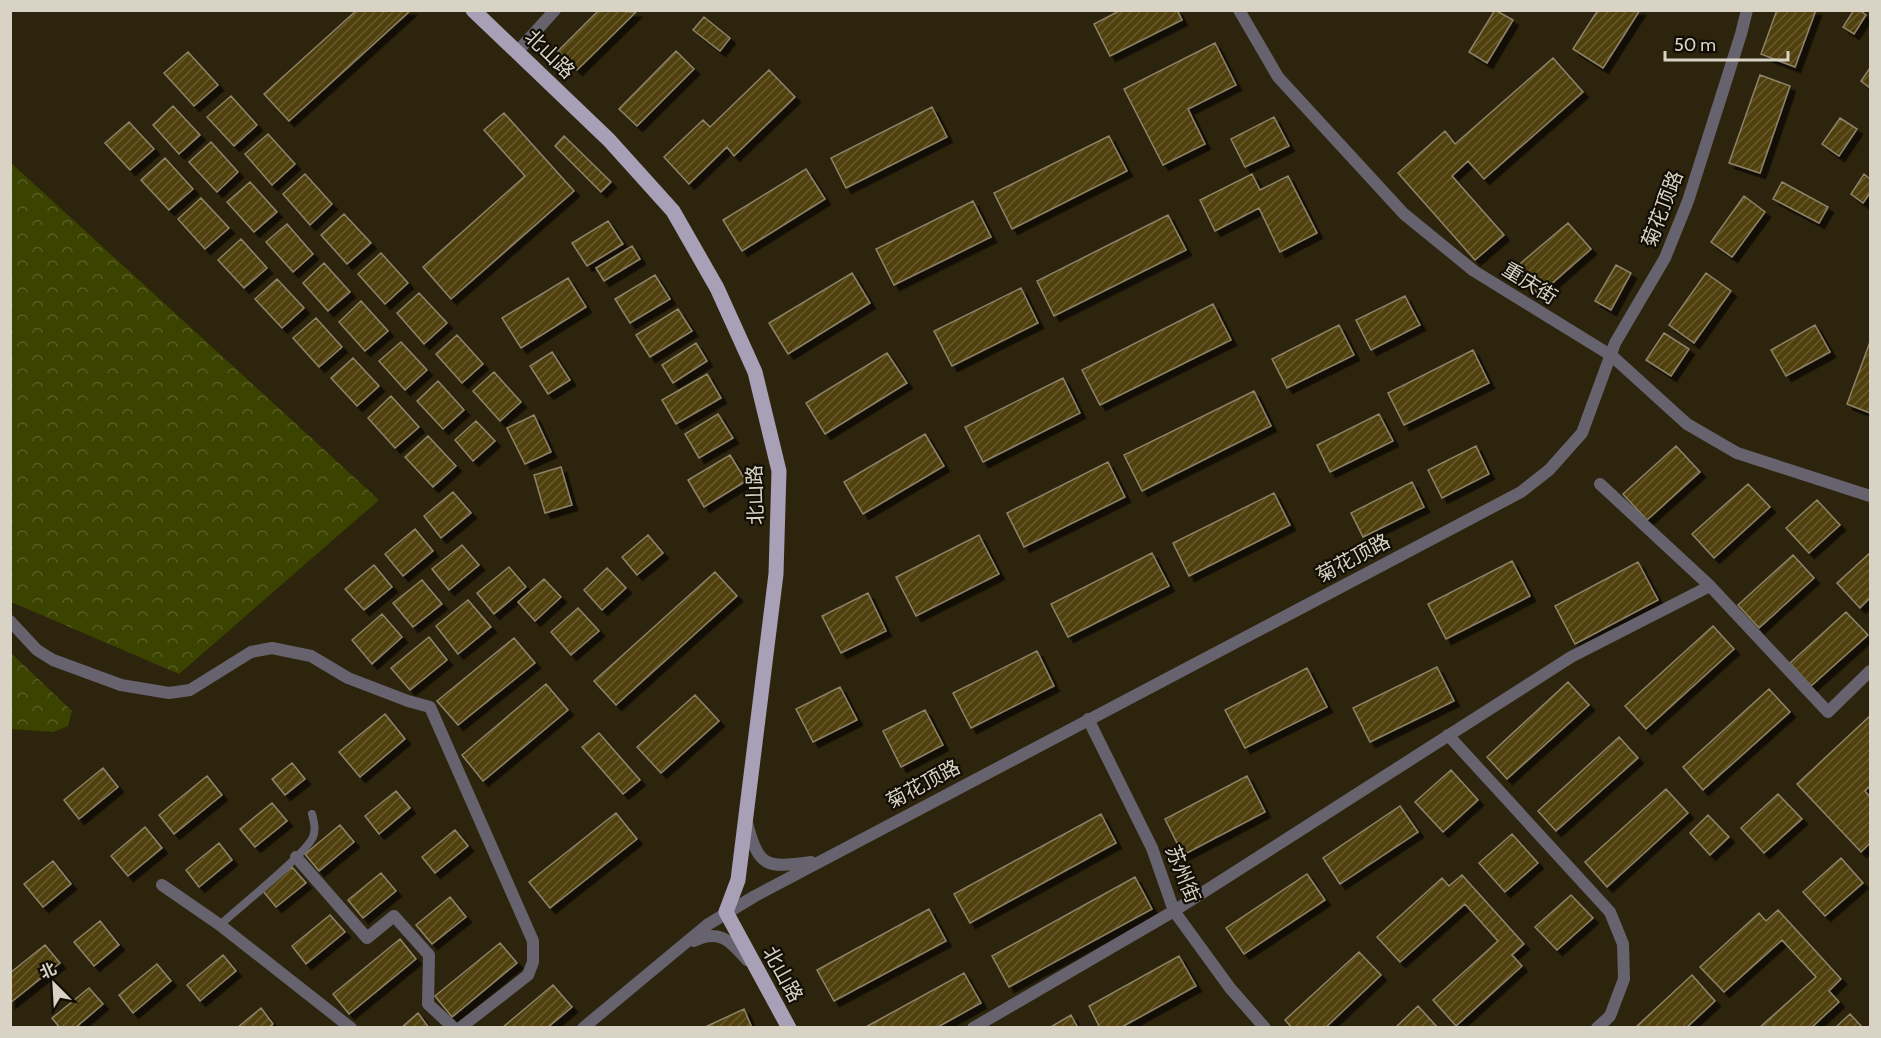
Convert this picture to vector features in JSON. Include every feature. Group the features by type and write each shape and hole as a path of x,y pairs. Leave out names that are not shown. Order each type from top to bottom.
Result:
{"main road":[{"name":"北山路","path":"472,10 609,140 674,211 717,288 755,372 778,471 776,574 738,880 726,912 789,1028"}],"street":[{"path":"517,52 555,10"},
{"name":"重庆街","path":"1239,10 1278,77 1404,214 1474,271 1612,356 1687,424 1737,453 1870,496"},
{"name":"菊花顶路","path":"677,950 726,912 1521,492 1549,470 1582,433 1615,343 1665,258 1684,210 1747,10"},
{"path":"1599,484 1710,586 1828,712 1870,670"},
{"path":"973,1028 1174,911 1571,657 1710,586"},
{"path":"10,621 37,650 53,660 121,685 169,693 190,690 251,652 272,648 310,656 348,678 430,707 534,940 533,962 528,975 460,1028"},
{"name":"苏州街","path":"1088,719 1152,848 1174,911 1230,988 1265,1028"},
{"path":"1448,735 1610,912 1623,944 1624,979 1610,1016 1597,1028"},
{"path":"746,819 754,849 764,860 778,866 821,861"},
{"path":"296,857 367,938 394,916 429,956 428,1004 454,1028"},
{"path":"162,885 220,924 351,1028"},
{"path":"583,1028 677,950 705,935 729,940 758,971"}],"lane":[{"path":"220,924 296,857 312,839 315,828 312,814"}],"green space":[{"path":"10,162 379,500 179,674 11,602"},
{"path":"10,652 72,711 68,726 53,732 11,729"}],"building":[{"path":"357,10 411,10 289,121 264,94"},
{"path":"599,10 636,12 577,70 558,51"},
{"path":"1121,10 1177,10 1182,20 1110,56 1094,24"},
{"path":"1495,10 1513,20 1487,63 1469,52"},
{"path":"1598,10 1640,10 1603,68 1573,49"},
{"path":"1777,10 1816,10 1795,67 1761,54"},
{"path":"1854,10 1859,10 1866,15 1854,34 1843,27"},
{"path":"704,17 730,38 720,51 693,30"},
{"path":"1215,43 1236,85 1188,109 1205,144 1163,165 1124,89"},
{"path":"676,51 694,69 637,126 619,109"},
{"path":"188,52 218,85 194,106 164,73"},
{"path":"1553,58 1583,92 1484,179 1468,161 1452,176 1504,235 1475,260 1398,173 1445,131 1455,144"},
{"path":"1870,68 1870,88 1861,81"},
{"path":"769,70 795,97 734,156 727,147 689,184 664,157 703,120 710,127"},
{"path":"1760,75 1790,86 1760,173 1729,163"},
{"path":"231,96 257,125 234,146 207,117"},
{"path":"173,106 200,135 179,154 153,125"},
{"path":"932,107 947,137 846,188 831,158"},
{"path":"504,113 574,191 451,299 423,267 525,176 484,130"},
{"path":"1274,117 1289,146 1245,167 1231,139"},
{"path":"1840,118 1857,129 1839,156 1822,144"},
{"path":"129,122 154,149 130,170 105,143"},
{"path":"268,134 295,164 272,185 245,154"},
{"path":"564,136 611,182 601,192 555,146"},
{"path":"1109,136 1127,171 1012,229 994,193"},
{"path":"211,142 238,172 217,192 189,162"},
{"path":"165,158 193,189 169,210 141,180"},
{"path":"806,169 825,199 742,251 723,220"},
{"path":"305,174 332,204 310,225 283,194"},
{"path":"1252,174 1260,190 1288,176 1317,233 1280,252 1259,208 1215,231 1200,200"},
{"path":"1864,174 1870,179 1870,193 1863,203 1851,194"},
{"path":"250,182 277,212 254,232 227,202"},
{"path":"1782,182 1828,207 1819,223 1773,199"},
{"path":"1744,196 1765,212 1732,257 1711,242"},
{"path":"201,198 229,228 205,249 178,219"},
{"path":"973,201 991,237 894,285 876,249"},
{"path":"344,214 371,243 347,264 321,235"},
{"path":"1168,215 1186,250 1054,316 1037,281"},
{"path":"608,221 623,244 587,266 572,243"},
{"path":"1568,223 1591,249 1539,295 1515,268"},
{"path":"287,224 313,254 293,272 266,242"},
{"path":"241,239 267,268 244,288 218,260"},
{"path":"632,246 640,259 604,281 596,268"},
{"path":"381,253 408,283 385,304 358,274"},
{"path":"324,263 350,292 328,311 303,283"},
{"path":"1616,265 1631,273 1611,310 1595,301"},
{"path":"852,273 870,303 788,354 769,323"},
{"path":"1706,273 1731,291 1694,343 1669,325"},
{"path":"655,275 670,299 630,323 615,299"},
{"path":"568,278 586,307 521,348 502,318"},
{"path":"277,279 304,308 282,328 255,299"},
{"path":"1021,288 1038,323 952,366 934,331"},
{"path":"419,293 447,323 424,344 397,313"},
{"path":"1405,296 1420,325 1371,350 1356,320"},
{"path":"361,301 388,331 365,351 339,322"},
{"path":"1213,304 1231,340 1100,405 1082,370"},
{"path":"678,309 692,331 650,357 636,335"},
{"path":"316,318 342,347 319,367 293,338"},
{"path":"1339,325 1354,355 1287,388 1272,359"},
{"path":"1815,325 1830,352 1786,376 1771,350"},
{"path":"1664,333 1689,349 1671,376 1646,360"},
{"path":"457,335 483,364 462,383 436,354"},
{"path":"401,342 427,370 405,390 379,361"},
{"path":"1870,342 1870,413 1847,404"},
{"path":"696,343 707,361 673,383 662,365"},
{"path":"1473,350 1489,383 1404,425 1388,393"},
{"path":"552,352 570,380 548,394 530,366"},
{"path":"887,353 907,383 825,434 806,403"},
{"path":"353,358 379,386 357,406 331,378"},
{"path":"494,372 521,402 500,421 473,391"},
{"path":"707,374 721,398 676,424 662,400"},
{"path":"1063,378 1080,413 983,462 965,427"},
{"path":"438,381 464,410 443,429 417,401"},
{"path":"1254,391 1271,426 1142,491 1124,455"},
{"path":"391,396 419,427 395,448 368,418"},
{"path":"718,414 733,438 699,458 685,434"},
{"path":"1379,414 1393,441 1330,472 1317,445"},
{"path":"534,415 551,452 525,464 507,428"},
{"path":"476,421 495,441 473,461 455,440"},
{"path":"925,434 944,466 863,514 844,482"},
{"path":"428,436 456,466 433,487 405,457"},
{"path":"1476,446 1489,474 1442,498 1428,470"},
{"path":"1676,446 1700,472 1647,520 1623,494"},
{"path":"730,455 746,481 704,507 688,480"},
{"path":"1108,462 1125,497 1024,547 1007,513"},
{"path":"561,467 572,505 545,513 534,475"},
{"path":"1412,482 1424,507 1363,537 1351,513"},
{"path":"1748,484 1770,507 1714,558 1692,534"},
{"path":"453,492 471,513 441,538 424,516"},
{"path":"1274,493 1290,525 1189,576 1173,543"},
{"path":"1817,500 1840,525 1809,553 1786,528"},
{"path":"415,529 433,551 403,576 385,554"},
{"path":"648,535 663,553 637,575 622,557"},
{"path":"979,535 999,574 916,616 896,577"},
{"path":"462,545 479,565 449,590 432,569"},
{"path":"1152,553 1169,586 1068,637 1051,604"},
{"path":"1870,553 1870,598 1860,608 1837,583"},
{"path":"1793,555 1814,578 1759,628 1738,605"},
{"path":"1512,561 1530,596 1446,639 1428,604"},
{"path":"1638,562 1658,600 1575,644 1555,606"},
{"path":"374,565 392,587 364,610 345,589"},
{"path":"509,567 526,587 494,614 477,593"},
{"path":"607,568 626,588 602,610 584,590"},
{"path":"715,572 737,596 616,705 594,681"},
{"path":"544,579 561,597 535,621 518,602"},
{"path":"422,580 442,604 413,627 393,603"},
{"path":"868,593 886,631 841,653 822,616"},
{"path":"468,600 491,627 458,654 436,626"},
{"path":"578,608 599,631 571,655 551,632"},
{"path":"1846,612 1868,635 1811,686 1790,663"},
{"path":"382,614 402,637 372,664 352,640"},
{"path":"1713,626 1734,649 1646,729 1625,706"},
{"path":"429,637 447,660 410,690 391,668"},
{"path":"514,638 535,663 458,725 437,701"},
{"path":"1037,651 1054,686 971,728 953,693"},
{"path":"1437,667 1454,701 1370,742 1353,708"},
{"path":"1307,668 1327,707 1245,748 1225,710"},
{"path":"1568,682 1589,705 1507,779 1487,757"},
{"path":"546,684 568,710 483,781 462,755"},
{"path":"840,687 857,720 813,742 796,709"},
{"path":"1769,689 1790,712 1703,790 1683,767"},
{"path":"695,695 719,721 661,773 637,747"},
{"path":"925,710 943,745 901,767 883,731"},
{"path":"385,714 405,739 360,777 339,752"},
{"path":"1870,716 1870,786 1865,791 1870,797 1870,843 1861,852 1797,784"},
{"path":"599,733 640,780 623,794 582,747"},
{"path":"1619,737 1638,758 1556,831 1538,811"},
{"path":"292,763 305,779 285,795 272,779"},
{"path":"103,768 118,787 79,819 64,800"},
{"path":"1451,770 1478,800 1443,832 1415,802"},
{"path":"207,776 222,795 174,834 159,815"},
{"path":"1247,776 1265,812 1183,855 1165,819"},
{"path":"1666,789 1688,813 1607,887 1585,862"},
{"path":"396,791 410,808 379,834 365,816"},
{"path":"1778,794 1802,819 1764,853 1741,828"},
{"path":"272,803 287,821 255,847 240,829"},
{"path":"1400,806 1418,832 1340,884 1323,858"},
{"path":"616,813 637,839 550,908 529,882"},
{"path":"1101,814 1116,843 970,923 954,894"},
{"path":"1708,815 1729,837 1710,855 1690,833"},
{"path":"340,825 354,842 319,871 305,854"},
{"path":"145,827 162,848 128,876 111,856"},
{"path":"455,830 468,846 435,873 422,857"},
{"path":"1512,834 1538,863 1505,892 1479,863"},
{"path":"219,843 232,860 199,887 186,870"},
{"path":"1841,858 1863,883 1825,916 1803,892"},
{"path":"53,861 71,884 43,907 24,884"},
{"path":"292,867 306,883 276,907 263,891"},
{"path":"381,873 396,891 363,918 348,900"},
{"path":"1307,874 1325,900 1244,954 1226,928"},
{"path":"1462,875 1524,944 1512,955 1522,966 1456,1026 1433,1000 1498,941 1465,904 1400,962 1377,937 1442,878 1449,886"},
{"path":"1135,877 1152,909 1009,987 992,956"},
{"path":"1571,895 1593,918 1557,950 1535,927"},
{"path":"450,897 466,917 432,944 416,925"},
{"path":"929,909 946,941 834,1001 817,970"},
{"path":"1778,910 1841,979 1829,991 1839,1002 1811,1028 1759,1028 1816,977 1782,940 1724,992 1700,967 1759,913 1766,921"},
{"path":"330,915 345,932 306,964 292,946"},
{"path":"100,921 119,945 94,966 74,942"},
{"path":"400,939 416,959 349,1014 333,994"},
{"path":"500,943 517,963 452,1017 435,996"},
{"path":"45,945 60,963 10,1003 10,973"},
{"path":"1359,952 1381,975 1325,1028 1292,1028 1285,1020"},
{"path":"223,955 236,971 200,1001 187,985"},
{"path":"1179,956 1196,986 1120,1028 1100,1028 1089,1006"},
{"path":"157,964 171,981 133,1013 119,995"},
{"path":"964,973 981,1003 936,1028 864,1028"},
{"path":"1692,975 1715,1001 1686,1028 1635,1028"},
{"path":"553,985 572,1007 547,1028 502,1028"},
{"path":"89,988 103,1004 75,1028 60,1028 52,1018"},
{"path":"1418,1006 1438,1028 1395,1028"},
{"path":"261,1008 273,1024 269,1028 237,1028"},
{"path":"744,1009 752,1028 703,1028"},
{"path":"418,1013 429,1028 401,1028"},
{"path":"1850,1014 1863,1028 1835,1028"},
{"path":"1071,1015 1078,1028 1049,1028"}]}
